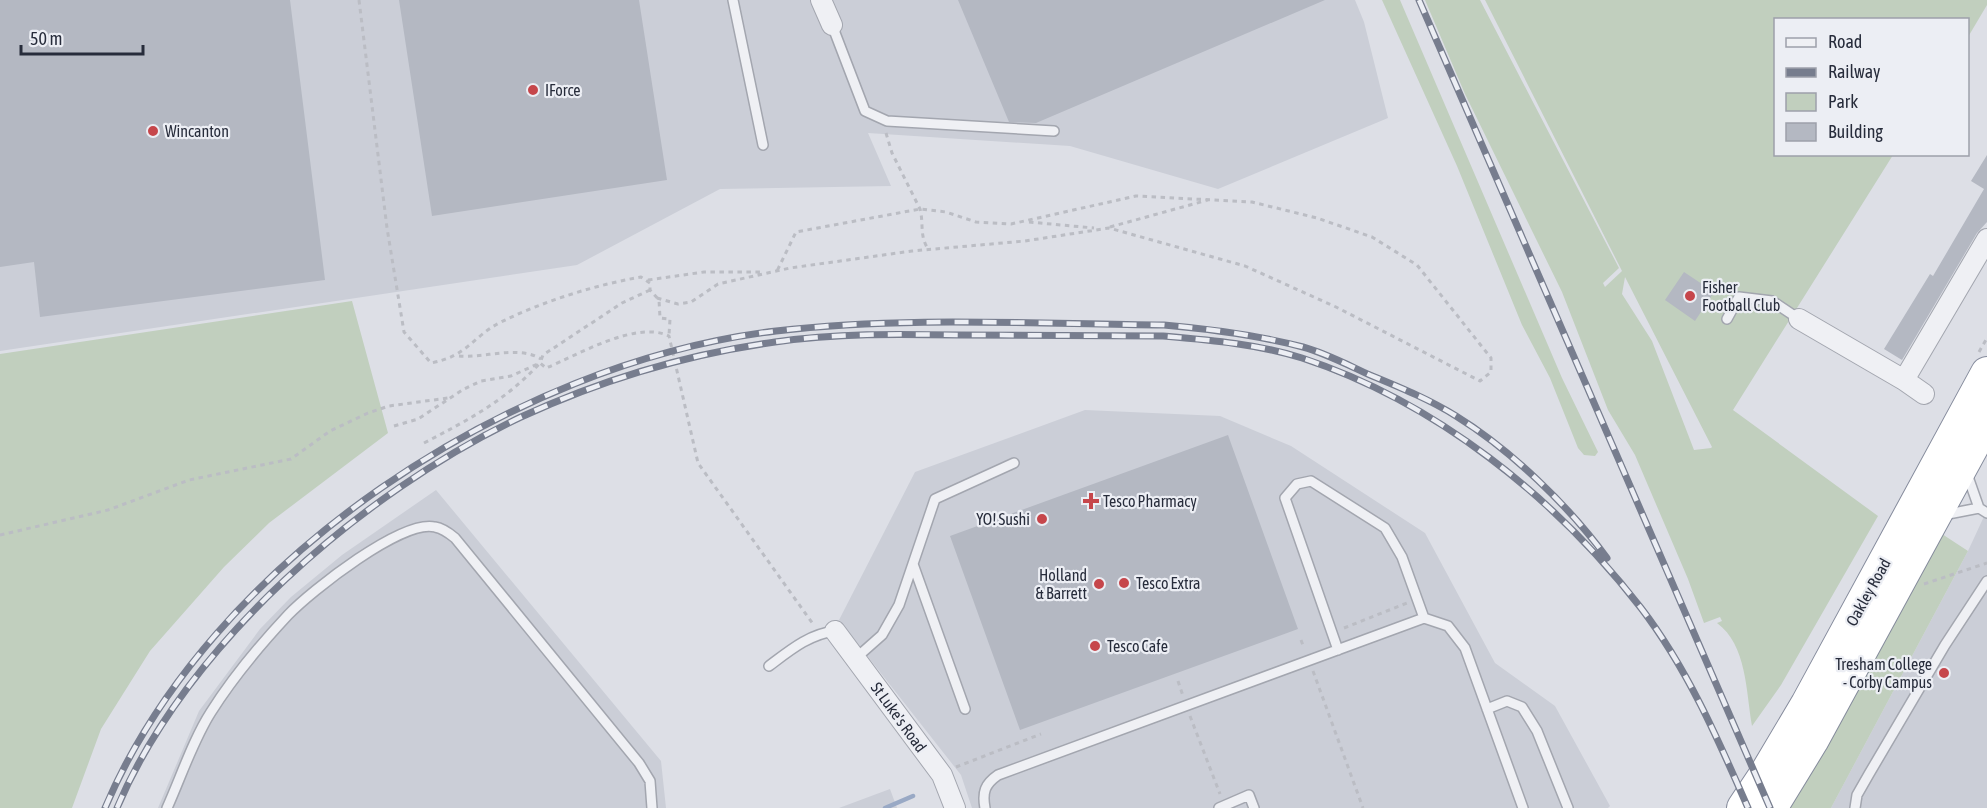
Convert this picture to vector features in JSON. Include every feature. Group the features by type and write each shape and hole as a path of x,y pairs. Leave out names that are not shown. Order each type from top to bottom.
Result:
{"highway":[{"name":"Oakley Road","path":"1743,808 1801,713 1987,373"},
{"name":"Oakley Road","path":"1771,808 1812,741 1987,420"}],"street":[{"path":"821,0 831,25"},
{"path":"1904,380 1987,239"},
{"path":"1799,319 1924,394"},
{"name":"St Luke's Road","path":"835,631 942,775 955,808"}],"lane":[{"path":"733,0 763,145"},
{"path":"831,25 865,111 882,119 1054,131"},
{"path":"1728,319 1739,297 1772,301 1799,319"},
{"path":"856,658 882,635 899,605 934,499 1014,463"},
{"path":"1935,516 1983,511 1963,464"},
{"path":"1338,650 1285,498 1297,484 1311,481 1385,528 1402,556 1424,618"},
{"path":"167,808 209,714 253,653 290,613 362,557 396,536 415,528 434,526 454,538 639,763 650,781 653,792 652,808"},
{"path":"913,564 965,709"},
{"path":"1855,808 1857,795 1869,774 1945,645 1987,581"},
{"path":"985,808 983,792 988,782 998,775 1424,618 1448,626 1465,648 1523,808"},
{"path":"769,666 800,643 820,633 835,631"},
{"path":"1487,709 1507,701 1522,706 1537,731 1568,808"},
{"path":"1222,807 1249,795 1254,808"}],"path":[{"path":"359,0 387,228 404,332 419,351 431,363 457,356 531,352 546,369 609,341 638,333 662,332 669,336"},
{"path":"882,119 892,153 920,209 923,218 922,241 929,250"},
{"path":"777,271 796,232 920,209 946,212 976,222 1011,224 1136,196 1252,202 1317,218 1381,242 1417,265 1491,358 1491,372 1480,381 1336,307 1245,266 1109,228"},
{"path":"657,298 678,304 690,302 718,284 777,271 929,250 1025,241 1109,228 1212,199"},
{"path":"1024,221 1100,229"},
{"path":"647,281 704,272 766,273"},
{"path":"457,356 499,323 540,306 624,280 641,278 651,283 650,290 657,298 661,308 660,318 670,319 669,336 698,464"},
{"path":"424,443 488,410 525,380 543,356 622,303 650,290"},
{"path":"394,426 418,419 448,398 481,381 511,376 541,361"},
{"path":"0,535 108,510 189,480 291,459 330,431 368,413 389,406 448,398"},
{"path":"1922,584 1929,585 1987,563"},
{"path":"1332,632 1418,599"},
{"path":"1301,640 1363,808"},
{"path":"1178,681 1222,807"},
{"path":"952,769 1041,734"}],"shaded area":[{"path":"0,0 1355,0 1364,22 1388,118 1218,189 1070,146 868,133 891,186 720,189 577,265 0,351"},
{"path":"1085,410 1220,416 1291,446 1425,533 1495,663 1555,706 1610,806 1608,808 972,808 961,775 839,620 915,472"},
{"path":"436,490 661,761 666,808 158,808 199,711 260,629 291,597 342,555"},
{"name":"Tresham College - Corby Campus","path":"1987,510 1987,808 1831,808 1968,551"},
{"path":"890,789 897,808 839,808"}],"green space":[{"path":"1382,0 1400,0 1562,378 1598,452 1595,456 1584,455 1578,448 1550,378 1522,325 1457,166"},
{"path":"1425,0 1480,0 1619,268 1603,283 1605,287 1622,271 1485,0 1987,0 1987,5 1969,35 1969,18 1774,18 1774,156 1892,156 1733,410 1878,516 1781,685 1752,726 1740,656 1727,632 1717,623 1722,621 1720,617 1704,623 1688,579 1635,455 1608,410 1562,292 1465,94","holes":["1625,277 1711,448 1694,450 1652,341 1622,294"]},
{"path":"352,301 388,433 269,523 224,567 150,651 101,729 72,808 0,808 0,354"},
{"path":"1942,534 1968,551 1831,808 1783,808"}],"building":[{"name":"Wincanton","path":"0,0 290,0 325,280 40,317 34,262 0,267"},
{"name":"IForce","path":"399,0 639,0 667,180 432,216"},
{"path":"958,0 1325,0 1036,123 1009,122"},
{"path":"1987,155 1987,222 1977,233 1902,360 1884,349 1930,274 1933,276 1984,189 1971,181"},
{"name":"Fisher Football Club","path":"1684,272 1714,292 1695,321 1665,300"},
{"name":"Tesco Extra","path":"1228,435 1298,629 1020,730 950,536"}],"waterway":[{"path":"885,808 913,796"}],"railway":[{"path":"1419,0 1770,808"},
{"path":"105,808 153,718 217,633 294,556 381,488 475,430 575,384 676,350 776,331 824,326 921,322 1164,325 1234,333 1303,347 1425,399 1477,430 1538,480 1592,538 1607,558"},
{"path":"117,808 148,747 187,689 233,632 285,580 341,531 400,487 461,449 521,417 582,391 677,361 742,347 798,339 890,334 1163,336 1233,343 1302,358 1352,377 1399,400 1445,427 1490,458 1571,528 1607,567 1641,608 1673,655 1713,730 1748,808"}],"place":[{"name":"IForce","path":"533,90"},
{"name":"Wincanton","path":"153,131"},
{"name":"Fisher Football Club","path":"1690,296"},
{"name":"Tesco Pharmacy","path":"1091,501"},
{"name":"YO! Sushi","path":"1042,519"},
{"name":"Tesco Extra","path":"1124,583"},
{"name":"Holland & Barrett","path":"1099,584"},
{"name":"Tesco Cafe","path":"1095,646"},
{"name":"Tresham College - Corby Campus","path":"1944,673"}]}
